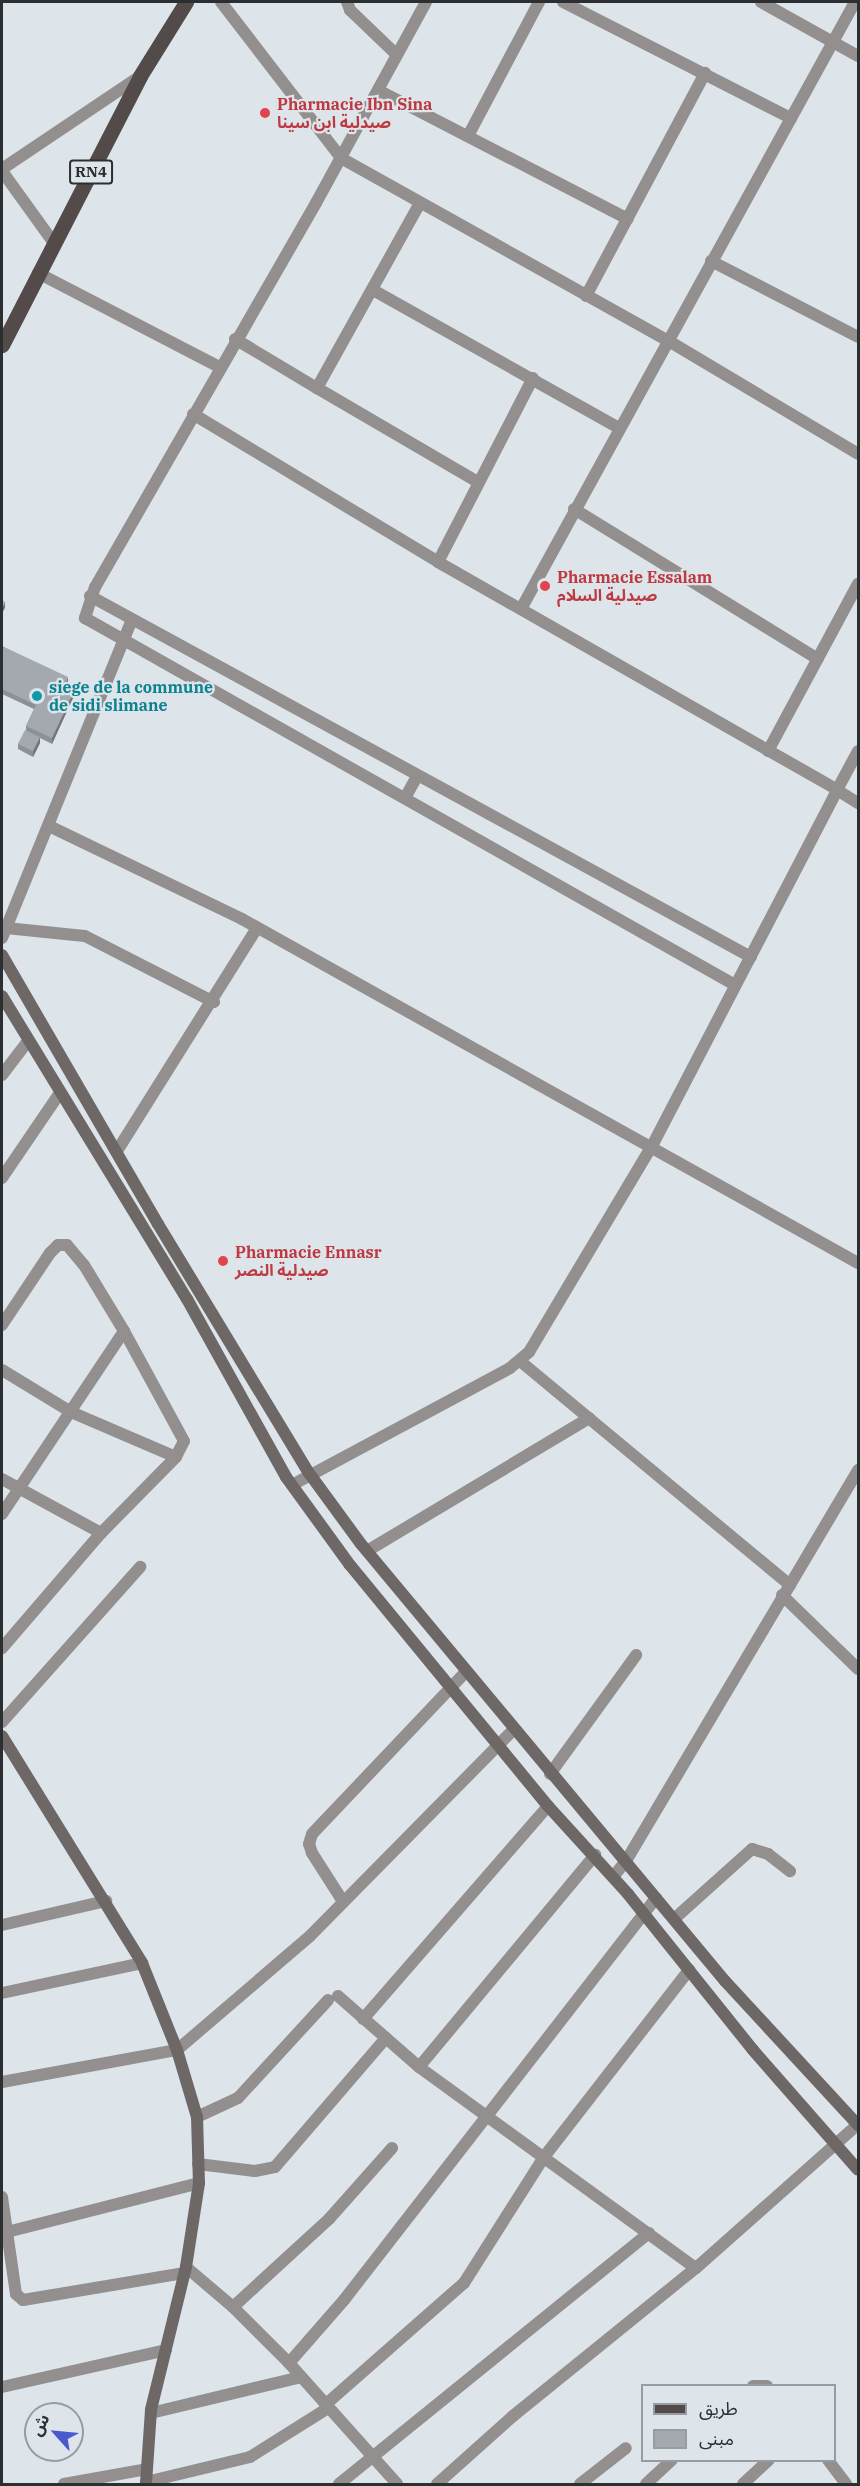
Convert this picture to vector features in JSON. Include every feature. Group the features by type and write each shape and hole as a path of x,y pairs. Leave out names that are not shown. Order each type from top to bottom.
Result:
{"main road":[{"name":"RN4","path":"2,345 140,76 186,2"}],"street":[{"path":"221,2 341,158 419,205 667,340 858,454"},
{"path":"347,2 350,10 397,55"},
{"path":"426,2 341,158 219,367 90,596 85,618 122,641 215,691 735,985"},
{"path":"468,136 539,2"},
{"path":"563,2 791,118"},
{"path":"761,2 858,56"},
{"path":"521,609 617,427 855,2"},
{"path":"586,296 705,73"},
{"path":"54,243 2,170 140,76"},
{"path":"378,90 628,219"},
{"path":"317,388 419,205"},
{"path":"711,261 858,337"},
{"path":"38,273 219,367"},
{"path":"373,290 617,427"},
{"path":"236,339 478,482"},
{"path":"438,562 533,378"},
{"path":"193,414 438,562 858,803"},
{"path":"574,509 818,659"},
{"path":"768,751 858,584"},
{"path":"90,596 751,957"},
{"path":"132,619 4,933 85,936 214,1002"},
{"path":"215,691 227,671"},
{"path":"292,1485 520,1361 542,1336 652,1146 858,751"},
{"path":"405,798 417,776"},
{"path":"49,826 257,928 652,1146 858,1263"},
{"path":"117,1151 214,1002 257,928"},
{"path":"2,955 310,1475 397,1590 550,1774 626,1861 725,1981 858,2125 696,2268 513,2416 437,2484"},
{"path":"2,996 59,1094 187,1299 292,1485 380,1602 548,1806 613,1877 753,2050 837,2142 858,2170"},
{"path":"2,1075 28,1041"},
{"path":"2,1178 59,1094"},
{"path":"2,1325 46,1257 63,1244 84,1265 183,1433 182,1449 176,1457 101,1533 2,1648"},
{"path":"2,1514 124,1332"},
{"path":"520,1361 589,1418 786,1590 858,1669"},
{"path":"2,1370 71,1412 176,1457"},
{"path":"367,1551 589,1418"},
{"path":"613,1877 626,1861 858,1470"},
{"path":"2,1479 101,1533"},
{"path":"2,1722 140,1567"},
{"path":"380,1602 397,1590"},
{"path":"550,1774 636,1655"},
{"path":"342,1900 312,1853 309,1844 312,1834 465,1673"},
{"path":"2,2082 177,2050 310,1936 342,1900 368,1880 513,1730"},
{"path":"2,1736 106,1901 142,1963 177,2050 197,2117 199,2183 186,2270 151,2413 147,2478"},
{"path":"363,2019 548,1806"},
{"path":"674,1919 752,1849 768,1854 790,1871"},
{"path":"419,2067 595,1856"},
{"path":"288,2363 344,2300 608,1964 642,1913 656,1898"},
{"path":"2,1925 106,1901"},
{"path":"2,1994 142,1963"},
{"path":"64,2484 147,2478 250,2457 327,2406 464,2283 544,2157 689,1970"},
{"path":"197,2117 238,2098 333,1998 363,2019 419,2067 696,2268"},
{"path":"198,2164 255,2171 275,2167 386,2038"},
{"path":"233,2307 329,2219 393,2148"},
{"path":"7,2232 199,2183"},
{"path":"2,2197 16,2294 26,2301 186,2270 233,2307 288,2363 397,2484"},
{"path":"339,2484 649,2233"},
{"path":"2,2386 166,2350"},
{"path":"151,2413 301,2378"},
{"path":"580,2484 626,2448"},
{"path":"646,2484 670,2462"},
{"path":"744,2484 767,2462"},
{"path":"830,2462 846,2484"}],"building":[{"name":"siege de la commune de sidi slimane","path":"2,646 68,677 63,688 73,693 52,738 26,726 36,705 2,689"},
{"path":"25,730 40,737 33,751 18,744"}],"place":[{"name":"Pharmacie Ibn Sina صيدلية ابن سينا","path":"265,113"},
{"name":"Pharmacie Essalam صيدلية السلام","path":"545,586"},
{"name":"siege de la commune de sidi slimane","path":"37,696"},
{"name":"Pharmacie Ennasr صيدلية النصر","path":"223,1261"}]}
